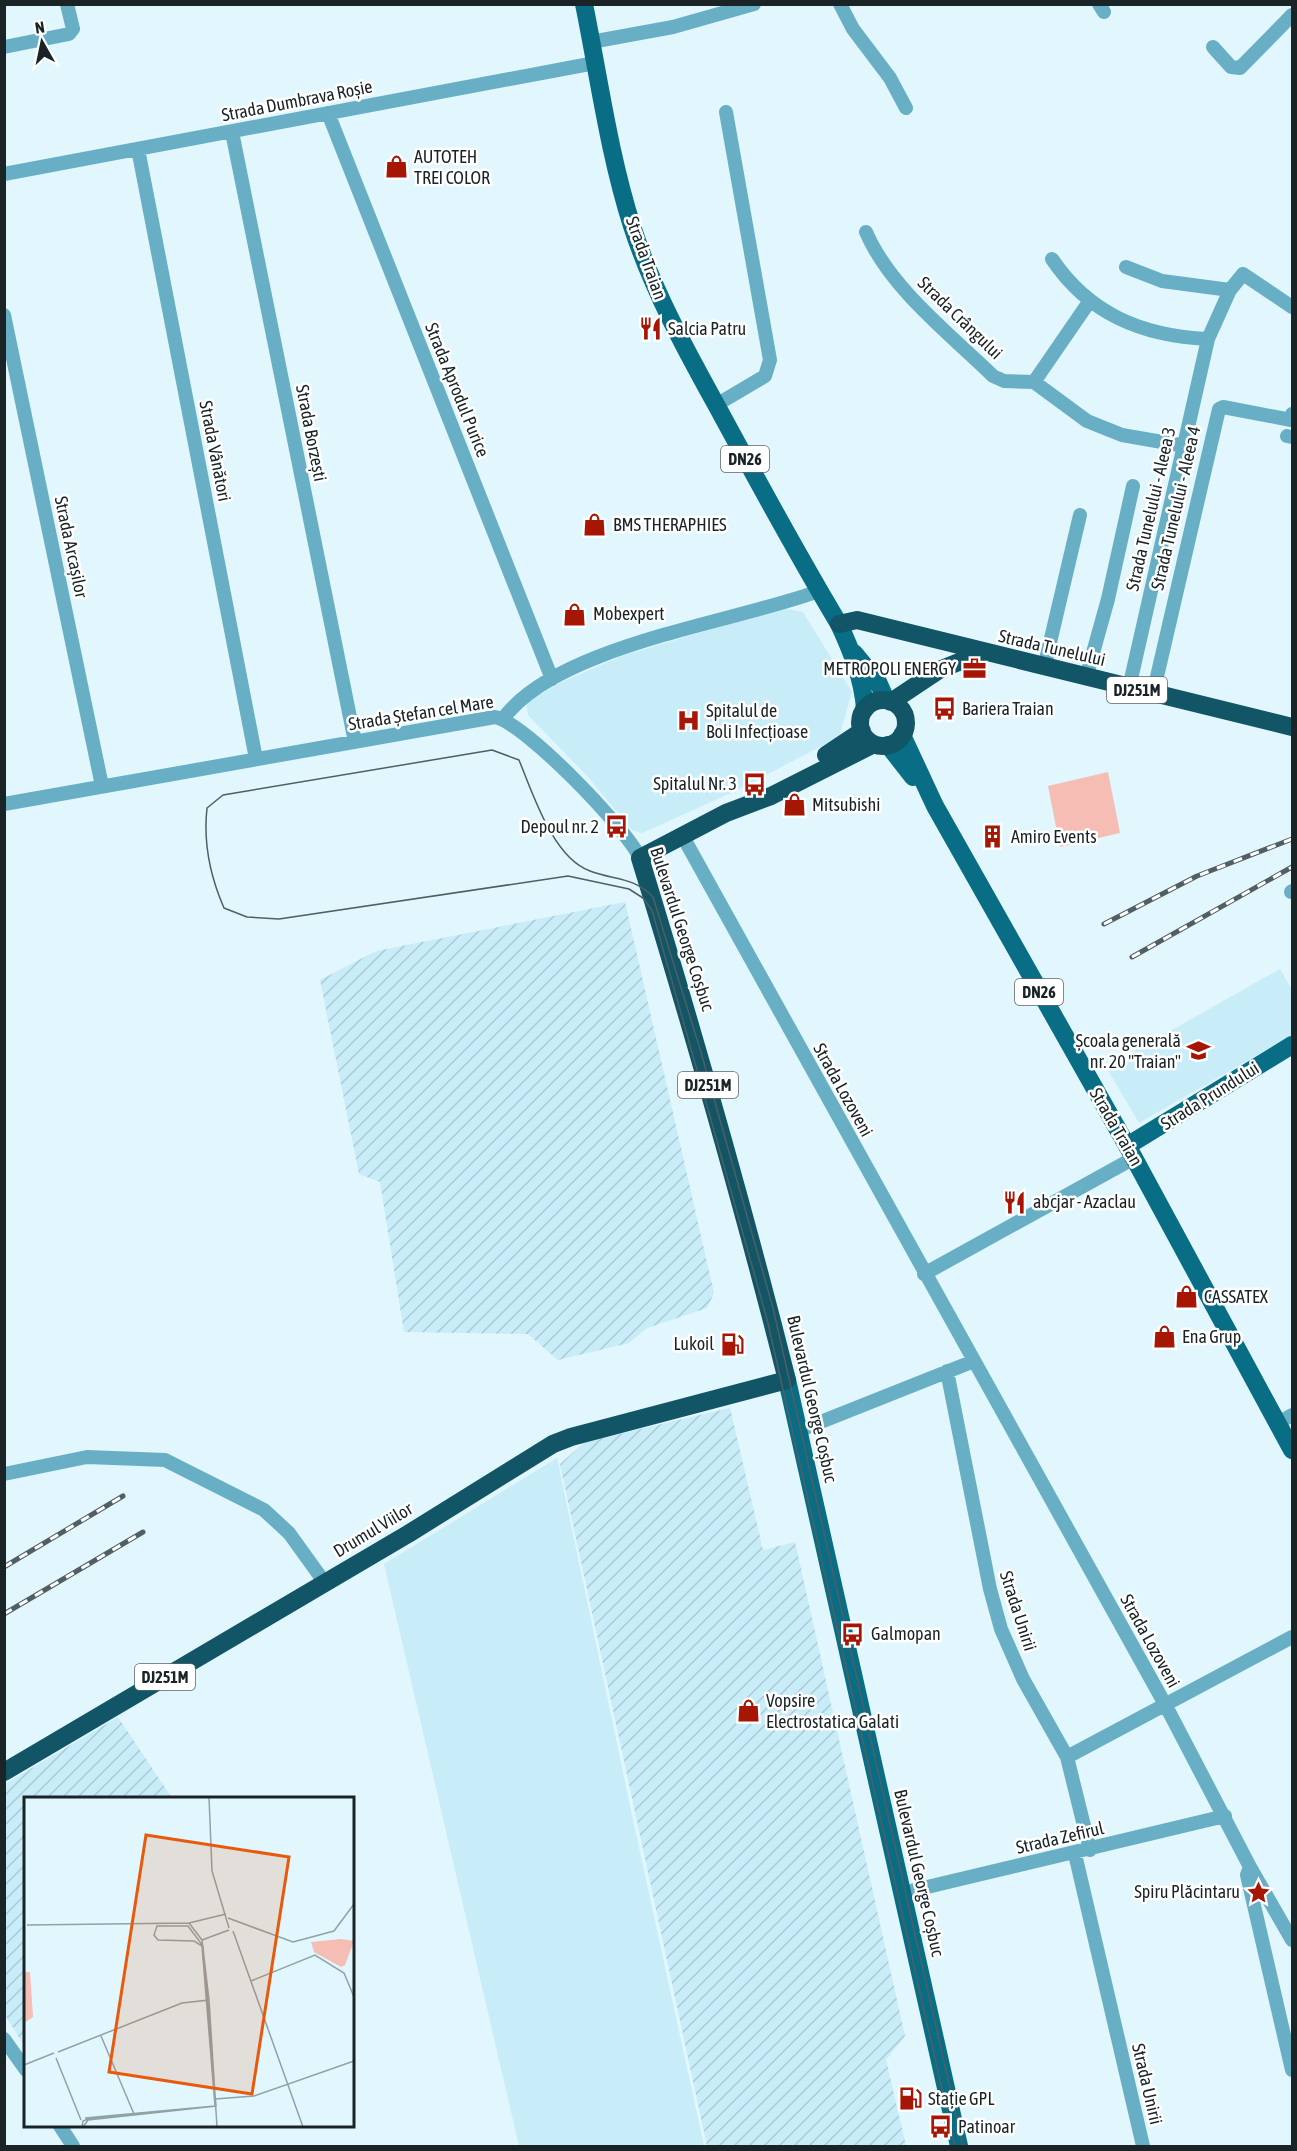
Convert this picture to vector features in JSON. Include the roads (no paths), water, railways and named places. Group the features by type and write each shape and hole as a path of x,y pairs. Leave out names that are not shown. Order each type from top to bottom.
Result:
{"highway":[{"name":"DJ251M","path":"838,624 856,620 981,652"},
{"name":"Strada Tunelului","path":"881,739 906,724 894,705 913,688 952,663 981,652 1293,727"},
{"path":"866,708 871,703 894,705"},
{"name":"DN26","path":"866,708 861,719 881,739"},
{"path":"640,858 726,813 760,790 839,749 881,739"},
{"name":"Bulevardul George Coșbuc","path":"640,858 699,1052 771,1312 787,1380"},
{"name":"Drumul Viilor","path":"4,1772 325,1583 553,1444 571,1437 787,1380"}],"main road":[{"name":"Strada Traian","path":"584,4 611,143 635,235 661,302 838,624 850,649 864,692 866,708"},
{"name":"Strada Traian","path":"850,649 864,663 894,705"},
{"name":"Strada Traian","path":"881,739 935,806 1130,1152 1285,1419 1293,1450"},
{"name":"Strada Prundului","path":"1130,1152 1293,1045"},
{"name":"Bulevardul George Coșbuc","path":"787,1380 959,2146"}],"street":[{"path":"4,47 69,34 73,28 67,4"},
{"path":"591,42 673,27 754,4"},
{"path":"840,4 853,29 890,78 906,108"},
{"path":"1213,47 1231,67 1240,68 1293,15"},
{"name":"Strada Dumbrava Roșie","path":"4,174 595,63"},
{"path":"716,405 765,376 770,360 726,112"},
{"name":"Strada Aprodul Purice","path":"328,113 552,680"},
{"name":"Strada Borzești","path":"232,132 355,742"},
{"name":"Strada Vânători","path":"138,149 256,759"},
{"name":"Strada Crângului","path":"866,232 878,255 899,284 993,376 1004,381 1034,382"},
{"path":"1052,259 1065,279 1089,302 1143,328 1168,335 1208,339"},
{"path":"1126,267 1162,281 1230,290 1239,277 1247,275 1293,307"},
{"name":"Strada Tunelului - Aleea 3","path":"1129,688 1208,339 1230,290"},
{"path":"1089,302 1034,382 1088,421 1122,435 1184,449 1206,458"},
{"name":"Strada Arcașilor","path":"4,315 102,786"},
{"name":"Strada Tunelului - Aleea 4","path":"1152,694 1216,414 1223,407 1291,420 1293,414"},
{"path":"1086,678 1108,599 1133,486"},
{"path":"1044,668 1080,516"},
{"name":"Strada Ștefan cel Mare","path":"4,804 481,718 503,719 519,699 552,680 632,644 775,606 819,591"},
{"name":"Bulevardul George Coșbuc","path":"503,719 527,735 566,772 628,839 640,858"},
{"name":"Strada Lozoveni","path":"682,835 1166,1706 1250,1867 1293,1940"},
{"name":"Strada Prundului","path":"924,1274 1130,1152"},
{"path":"798,1431 974,1361"},
{"name":"Strada Unirii","path":"947,1371 990,1589 1001,1629 1023,1679 1067,1757 1090,1850"},
{"path":"4,1474 87,1457 165,1460 264,1510 289,1533 325,1583"},
{"path":"1067,1757 1293,1636"},
{"name":"Strada Zefirul","path":"902,1893 1075,1854 1225,1816"},
{"name":"Strada Unirii","path":"1075,1854 1143,2146"},
{"path":"1250,1867 1247,1875 1293,2070"},
{"path":"4,2039 24,2067"},
{"path":"61,2127 73,2146"}],"tram line":[{"path":"955,2146 767,1319 652,910 643,898 629,889 568,876 279,919 247,917 224,908 209,860 206,834 207,808 223,795 492,750 519,760 546,823 565,853 577,864 590,871 631,882 653,897 700,1049 773,1308 963,2146"}],"railway":[{"path":"1104,924 1197,876 1292,839"},
{"path":"1132,957 1292,867"},
{"path":"4,1567 123,1496"},
{"path":"4,1614 143,1532"}],"place":[{"name":"AUTOTEH TREI COLOR","path":"396,167"},
{"name":"Salcia Patru","path":"650,329"},
{"name":"BMS THERAPHIES","path":"595,525"},
{"name":"Mobexpert","path":"575,614"},
{"name":"METROPOLI ENERGY","path":"974,669"},
{"name":"Bariera Traian","path":"944,709"},
{"name":"Spitalul de Boli Infecțioase","path":"688,721"},
{"name":"Spitalul Nr. 3","path":"755,784"},
{"name":"Mitsubishi","path":"794,805"},
{"name":"Depoul nr. 2","path":"617,827"},
{"name":"Amiro Events","path":"993,837"},
{"name":"Școala generală nr. 20 \"Traian\"","path":"1199,1051"},
{"name":"abcjar - Azaclau","path":"1015,1202"},
{"name":"CASSATEX","path":"1186,1297"},
{"name":"Ena Grup","path":"1164,1337"},
{"name":"Lukoil","path":"732,1344"},
{"name":"Galmopan","path":"853,1634"},
{"name":"Vopsire Electrostatica Galati","path":"748,1711"},
{"name":"Spiru Plăcintaru","path":"1258,1892"},
{"name":"Stație GPL","path":"910,2099"},
{"name":"Patinoar","path":"940,2127"}]}
